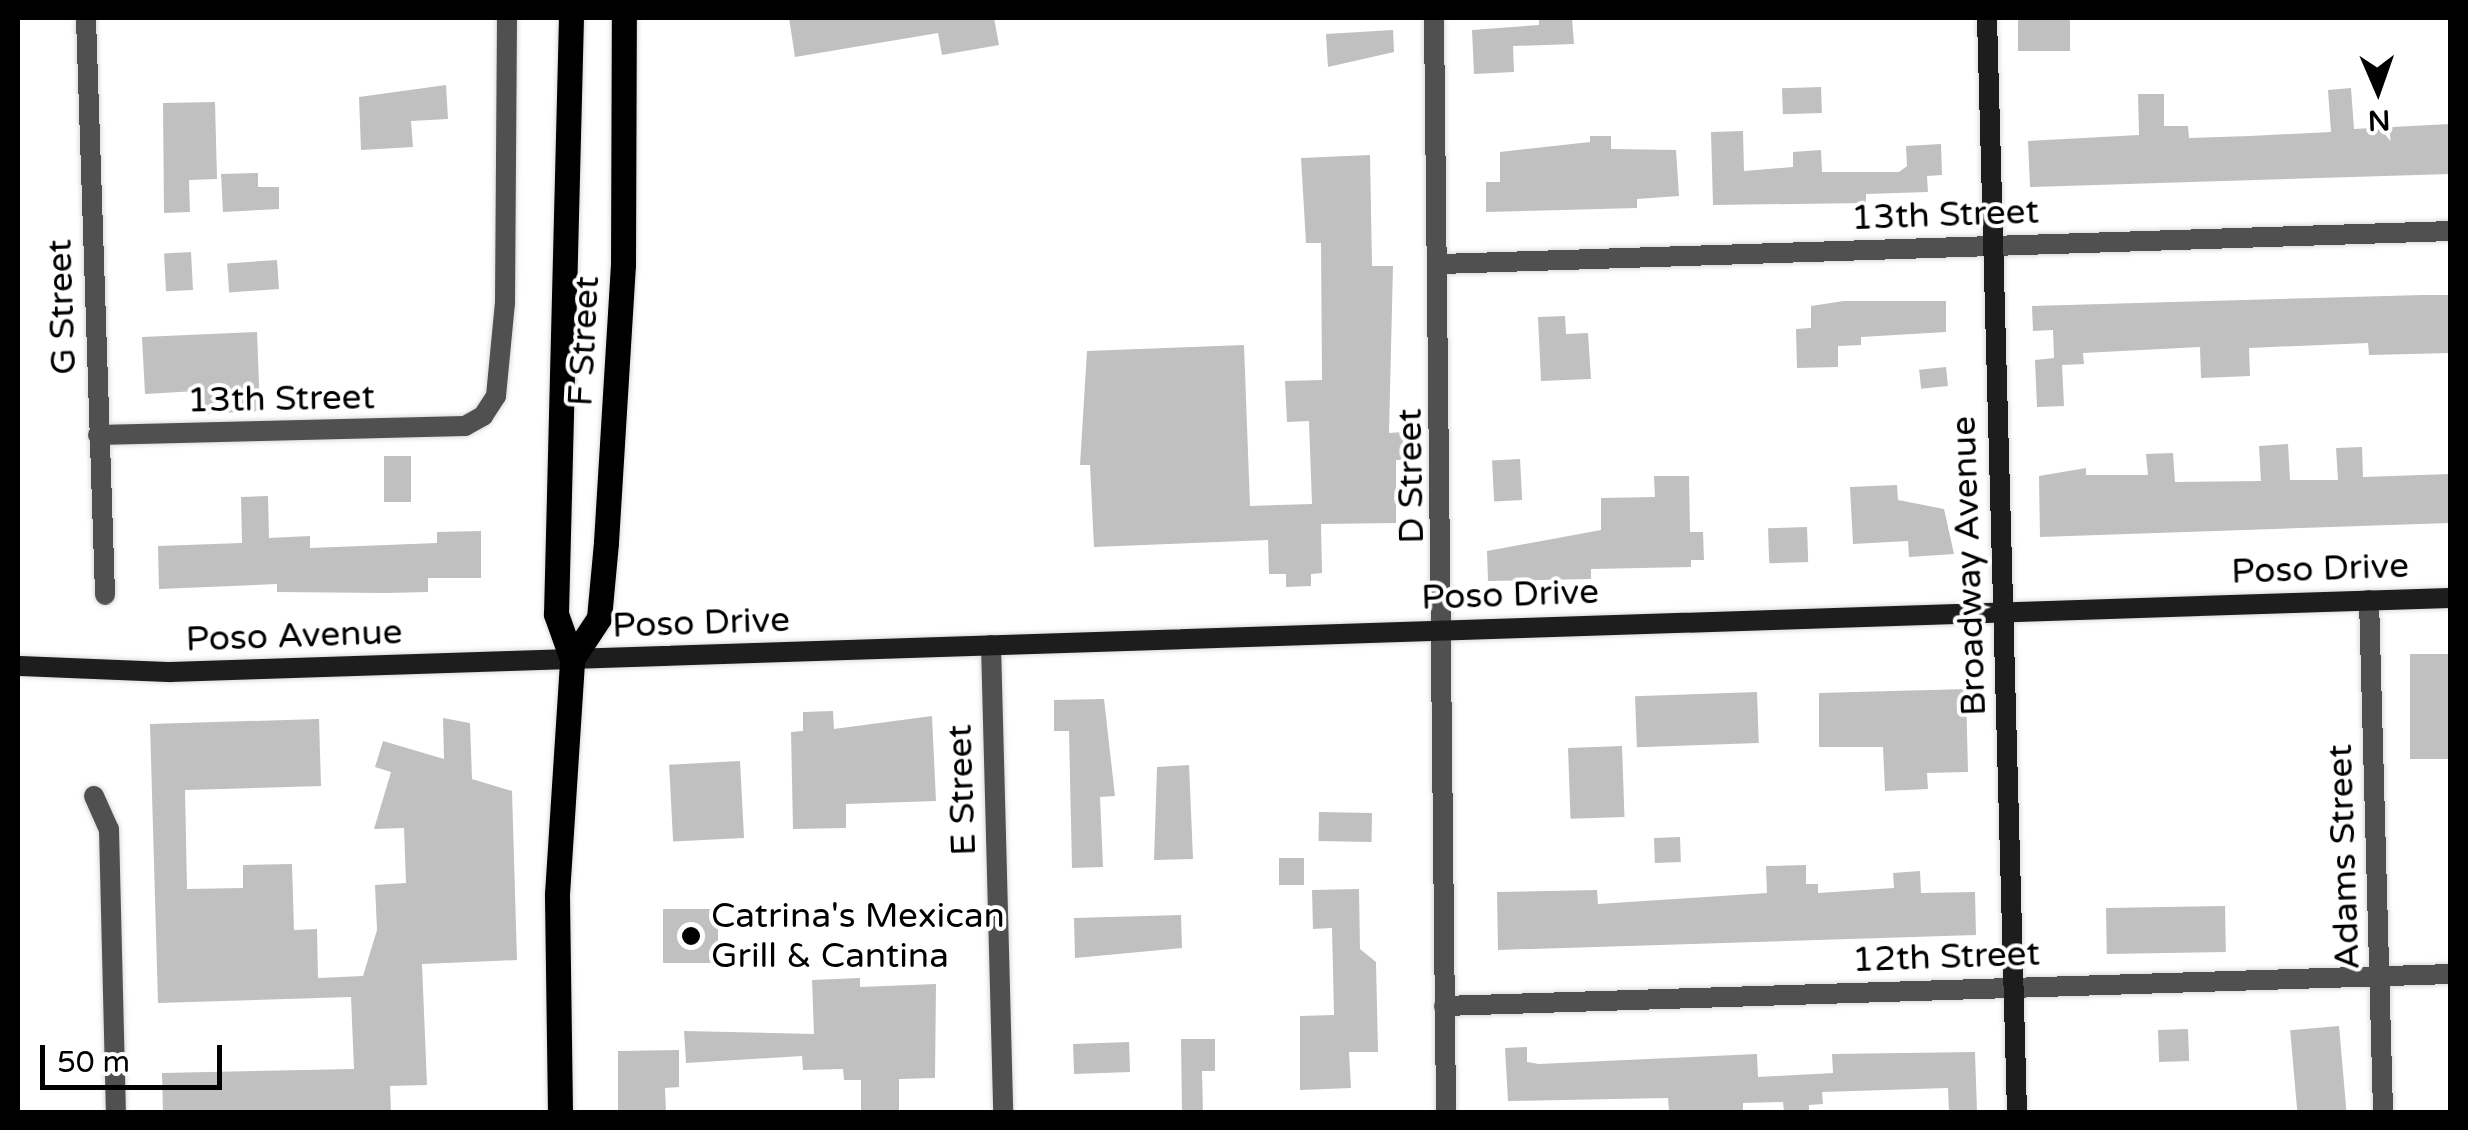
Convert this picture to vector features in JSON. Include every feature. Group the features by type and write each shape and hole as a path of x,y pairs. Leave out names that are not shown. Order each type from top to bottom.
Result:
{"main road":[{"name":"F Street","path":"560,1112 557,894 572,659 556,614 571,18"},
{"name":"F Street","path":"572,659 599,618 606,542 622,265 624,18"},
{"name":"Broadway Avenue","path":"1986,18 2017,1112"},
{"name":"Poso Drive","path":"572,659 2450,598"},
{"name":"Poso Avenue","path":"18,666 170,672 572,659"}],"street":[{"name":"G Street","path":"86,18 104,595"},
{"name":"13th Street","path":"98,435 465,426 496,396 510,177 507,18"},
{"name":"D Street","path":"1434,18 1441,264 1445,630 1438,712 1446,1112"},
{"name":"13th Street","path":"1441,264 2450,231"},
{"name":"Adams Street","path":"2369,600 2383,1112"},
{"name":"E Street","path":"990,645 1003,1112"},
{"path":"94,796 109,829 116,1112"},
{"name":"12th Street","path":"1444,1006 2450,974"}],"building":[{"path":"789,18 994,18 999,45 942,55 938,33 795,57"},
{"path":"1539,18 1572,18 1574,44 1513,46 1514,72 1474,74 1472,30 1539,25"},
{"path":"2018,18 2070,18 2070,51 2018,51"},
{"path":"1393,30 1394,52 1328,67 1326,34"},
{"path":"446,85 448,119 411,121 413,147 361,150 359,97"},
{"path":"1821,87 1822,113 1783,114 1782,88"},
{"path":"2351,88 2354,129 2450,124 2450,174 2030,187 2028,141 2139,135 2138,94 2164,94 2164,126 2188,126 2189,138 2331,132 2328,90"},
{"path":"215,102 217,179 189,180 190,212 164,213 163,103"},
{"path":"1743,131 1744,171 1793,167 1793,152 1821,150 1822,172 1899,172 1907,166 1906,146 1941,144 1942,175 1927,176 1928,192 1866,194 1866,203 1713,205 1711,132"},
{"path":"1590,136 1611,136 1611,149 1676,150 1679,196 1637,199 1637,208 1486,212 1486,182 1500,182 1500,152 1590,142"},
{"path":"1370,155 1372,266 1393,266 1389,433 1403,432 1404,460 1396,460 1396,523 1321,524 1322,573 1311,574 1311,586 1286,587 1286,574 1269,574 1268,540 1094,547 1090,465 1080,465 1087,351 1244,345 1250,506 1312,504 1309,421 1287,422 1285,381 1322,380 1321,243 1306,243 1301,158"},
{"path":"258,173 258,187 279,187 279,209 223,212 221,174"},
{"path":"191,252 193,290 166,291 164,253"},
{"path":"277,260 279,289 229,292 227,263"},
{"path":"2450,295 2450,353 2369,355 2368,343 2249,348 2250,376 2201,378 2200,347 2083,353 2084,364 2062,365 2064,406 2037,407 2035,360 2054,358 2053,330 2033,331 2032,306"},
{"path":"1844,301 1946,301 1946,332 1861,337 1861,345 1838,346 1838,367 1797,368 1796,329 1811,328 1811,306"},
{"path":"1565,316 1566,334 1588,333 1591,379 1541,381 1538,317"},
{"path":"257,332 260,411 198,414 197,391 145,394 142,337"},
{"path":"1946,367 1948,386 1921,389 1919,370"},
{"path":"2288,444 2290,480 2338,480 2336,448 2362,447 2363,477 2450,474 2450,523 2040,537 2039,476 2086,468 2086,475 2148,475 2146,454 2173,453 2175,482 2261,481 2259,446"},
{"path":"384,456 411,456 411,502 384,502"},
{"path":"1520,459 1522,500 1494,501 1492,460"},
{"path":"1654,476 1689,476 1690,532 1703,532 1704,560 1691,560 1691,567 1591,569 1591,579 1488,581 1487,551 1601,530 1601,498 1655,497"},
{"path":"1897,485 1898,500 1944,509 1954,554 1909,557 1908,541 1853,544 1850,487"},
{"path":"268,496 269,538 310,536 310,548 437,543 437,532 481,531 481,578 428,578 428,592 277,592 277,584 159,589 158,546 242,543 241,497"},
{"path":"1807,527 1808,562 1769,563 1768,528"},
{"path":"2410,654 2450,654 2450,759 2410,759"},
{"path":"1966,689 1968,772 1927,773 1928,789 1885,791 1883,747 1819,747 1819,693"},
{"path":"1757,692 1759,743 1637,747 1635,696"},
{"path":"1104,699 1115,796 1100,797 1103,867 1072,868 1069,731 1054,731 1054,700"},
{"path":"833,711 834,729 932,716 936,801 846,804 846,828 793,829 791,732 803,731 803,712"},
{"path":"443,718 470,723 472,779 512,791 517,960 422,964 427,1085 390,1086 391,1112 163,1112 162,1073 354,1069 351,997 158,1003 150,724 319,719 321,786 185,790 187,889 243,888 243,865 292,864 294,930 317,929 318,978 363,976 377,930 375,885 406,883 404,828 374,829 391,772 375,767 383,741 444,759"},
{"path":"1622,746 1624,817 1571,819 1568,748"},
{"path":"740,761 744,838 673,842 669,765"},
{"path":"1189,765 1193,859 1154,860 1157,767"},
{"path":"1319,812 1372,813 1371,842 1318,841"},
{"path":"1680,837 1681,862 1655,863 1654,838"},
{"path":"1279,858 1304,858 1304,885 1279,885"},
{"path":"1806,865 1806,884 1818,884 1818,893 1894,888 1893,873 1920,871 1921,893 1975,892 1976,935 1498,950 1497,892 1597,890 1598,904 1767,893 1766,866"},
{"path":"1359,889 1360,949 1376,962 1378,1052 1349,1052 1351,1088 1300,1090 1300,1016 1334,1015 1332,928 1313,929 1312,890"},
{"path":"2225,906 2226,952 2107,954 2106,908"},
{"name":"Catrina's Mexican Grill & Cantina","path":"663,909 718,909 718,963 663,963"},
{"path":"1181,915 1182,948 1075,958 1074,918"},
{"path":"860,978 860,987 936,984 935,1078 899,1079 899,1110 861,1111 861,1080 844,1080 843,1069 803,1070 802,1056 686,1063 684,1031 814,1034 812,980"},
{"path":"2339,1026 2346,1112 2297,1112 2290,1030"},
{"path":"2188,1029 2189,1061 2159,1062 2158,1030"},
{"path":"1181,1039 1215,1039 1215,1071 1202,1071 1203,1112 1182,1112"},
{"path":"1129,1042 1130,1072 1074,1074 1073,1044"},
{"path":"1527,1047 1527,1062 1539,1064 1757,1054 1758,1077 1833,1073 1832,1054 1975,1052 1977,1112 1949,1112 1948,1088 1822,1092 1823,1104 1809,1105 1809,1112 1784,1112 1783,1102 1743,1103 1743,1112 1669,1112 1668,1098 1508,1101 1505,1048"},
{"path":"679,1050 679,1087 665,1088 666,1112 618,1112 618,1051"}],"place":[{"name":"Catrina's Mexican Grill & Cantina","path":"691,936"}]}
